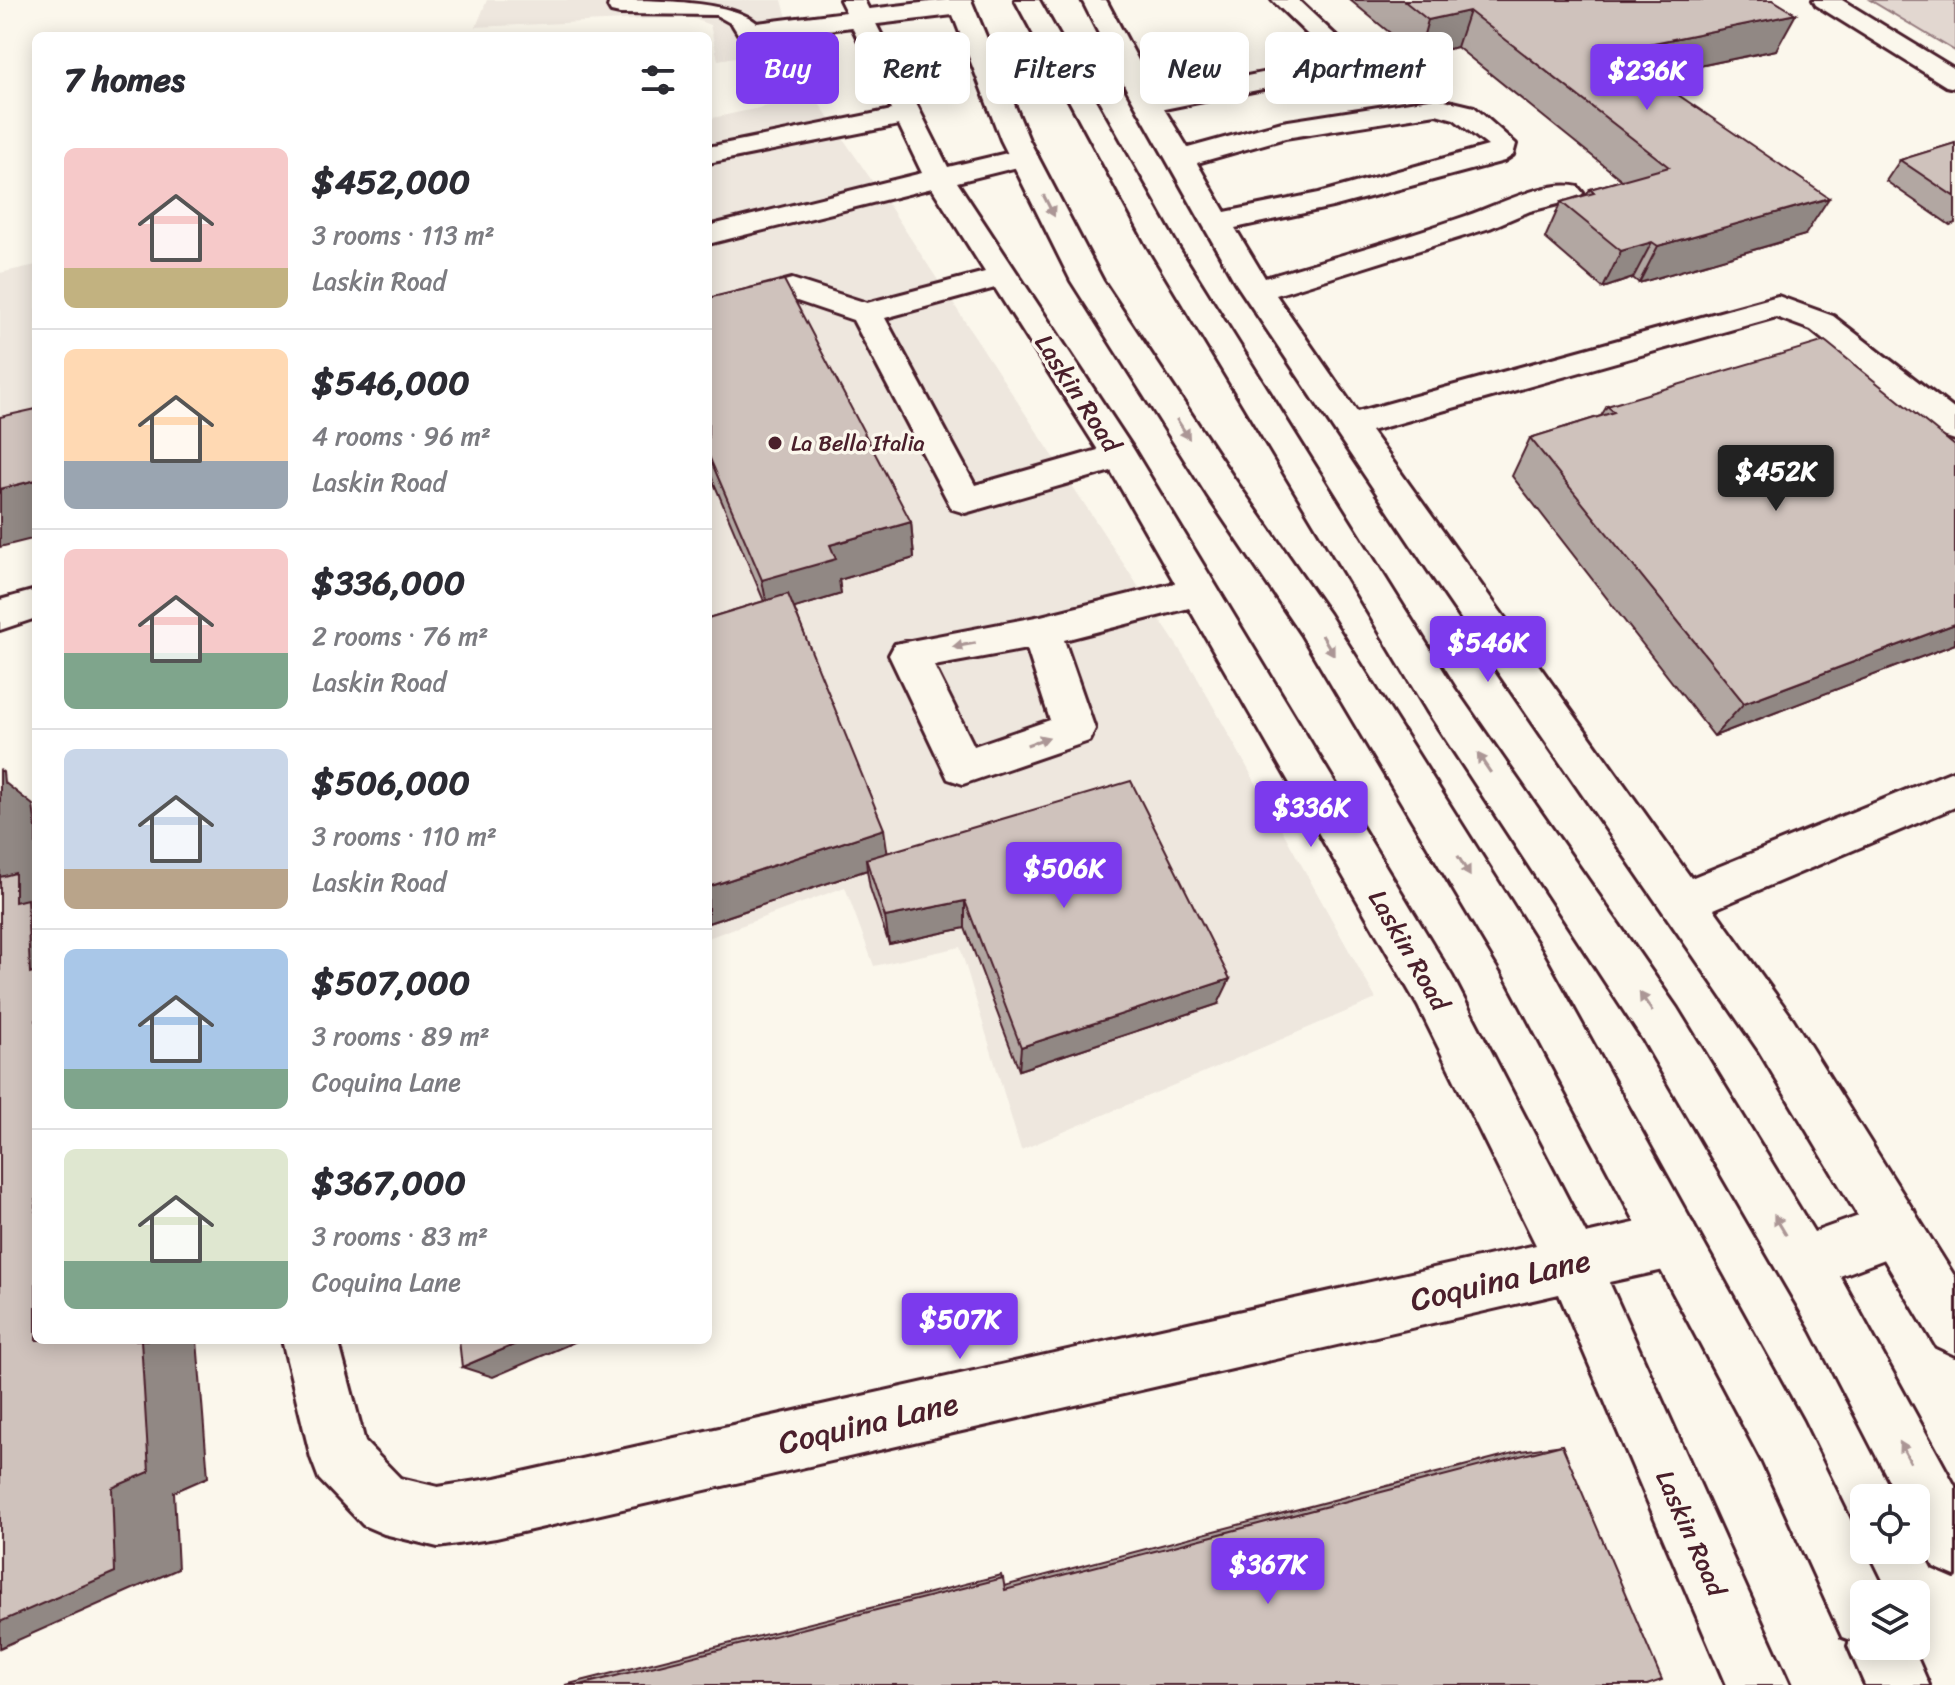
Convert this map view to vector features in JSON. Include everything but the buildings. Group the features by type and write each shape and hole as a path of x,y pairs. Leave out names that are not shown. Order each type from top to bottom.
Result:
{"street":[{"path":"622,0 620,7 703,2 736,13 749,32 857,9 960,4 1024,157 1087,281 1220,486 1315,624 1523,963 1782,1441 1850,1585"},
{"path":"1027,0 1187,285 1441,700 1660,1024 1803,1263 1955,1546"},
{"path":"1094,0 1140,89"},
{"path":"1249,84 1352,63 1284,0"},
{"path":"1825,0 1955,80"},
{"name":"Laskin Road","path":"857,9 938,176 1120,456 1435,991 1573,1264 1758,1685"},
{"path":"1148,104 1257,291 1468,600 1776,1035 1955,1327"},
{"path":"1180,159 1282,130 1452,105 1502,144 1503,149 1494,155 1322,201 1217,223"},
{"path":"712,154 910,115"},
{"path":"712,234 1024,157"},
{"path":"1257,291 1479,222 1520,205 1568,193"},
{"path":"712,310 792,289 866,313 1002,277"},
{"path":"1349,426 1778,306 1822,323 1955,428"},
{"path":"866,313 965,500 1120,456"},
{"path":"1041,631 1199,591"},
{"path":"0,615 32,605"},
{"path":"1682,902 1955,788"},
{"path":"1803,1263 1895,1229"},
{"name":"Coquina Lane","path":"311,1344 340,1458 384,1504 438,1517 496,1508 1673,1241"},
{"path":"327,1415 336,1344"},
{"path":"1885,1660 1897,1685"}],"shaded area":[{"path":"487,0 782,0 791,32 736,32 736,57 718,60 710,25 690,17 476,27"},
{"path":"1870,0 1955,0 1955,51"},
{"path":"777,104 819,104 1193,670 1376,999 1021,1150 960,947 874,966 845,887 712,937 712,118"},
{"path":"32,266 32,446 0,454 0,273"}],"place":[{"name":"La Bella Italia","path":"775,443"}]}
